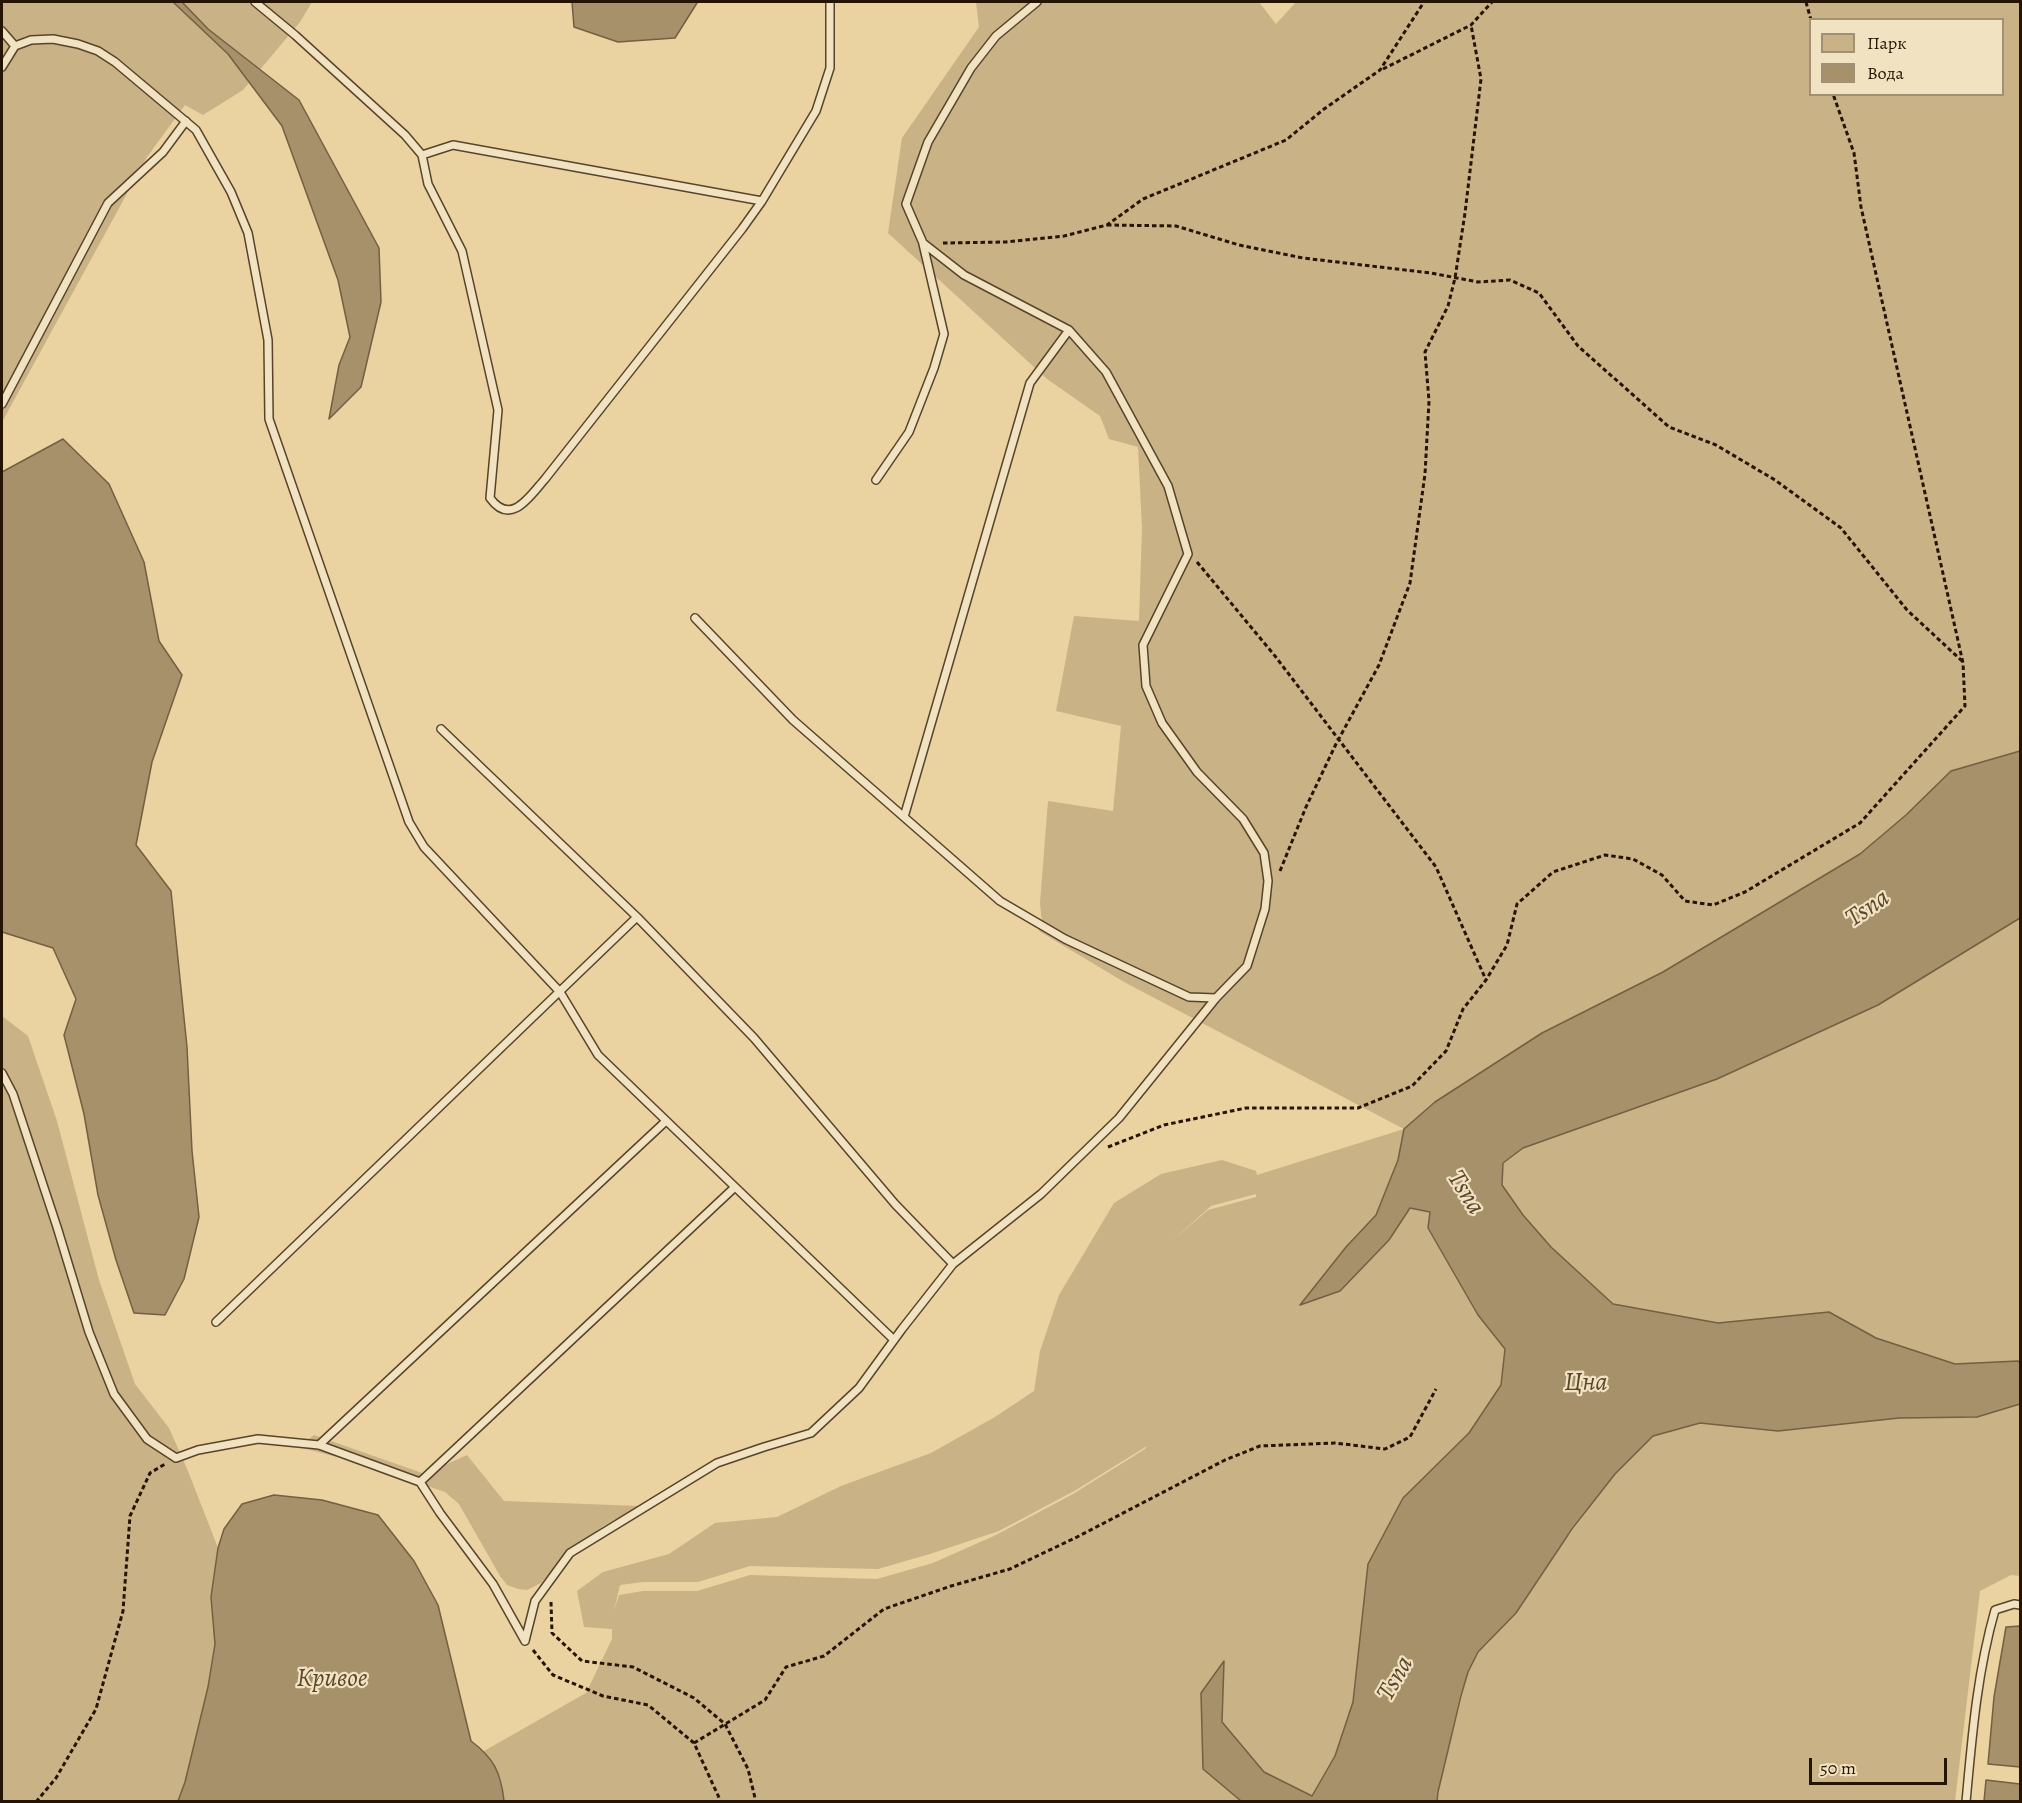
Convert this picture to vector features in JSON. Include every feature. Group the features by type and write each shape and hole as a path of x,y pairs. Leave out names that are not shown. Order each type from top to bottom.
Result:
{"lane":[{"path":"255,2 405,135 422,155 428,184 462,251 498,410 490,498 500,508 508,510 522,505 545,479 762,201 816,111 830,68 830,2"},
{"path":"876,480 909,432 934,368 944,334 923,243 906,204 928,142 971,68 996,36 1037,2"},
{"path":"2,32 15,46"},
{"path":"2,67 15,46 31,40 53,39 78,44 98,51 115,62 196,130 231,192 248,233 268,340 269,419 409,822 424,847 560,992 598,1054 894,1340"},
{"path":"2,404 108,203 163,152 186,121"},
{"path":"422,155 453,145 762,201"},
{"path":"525,1641 535,1600 570,1553 717,1463 811,1433 859,1388 953,1264 1041,1194 1119,1118 1216,998 1247,966 1265,909 1268,881 1264,853 1243,819 1197,772 1169,733 1162,723 1146,686 1143,645 1188,554 1168,486 1106,372 1070,330 964,274 923,243"},
{"path":"904,817 1030,383 1070,330"},
{"path":"695,618 792,720 1000,901 1065,939 1189,997 1216,998"},
{"path":"441,729 637,917 754,1038 895,1204 953,1264"},
{"path":"216,1322 637,917"},
{"path":"2,1073 13,1094 89,1332 114,1394 147,1439 176,1458 198,1450 258,1439 319,1445 420,1482 493,1584 525,1641"},
{"path":"319,1445 666,1121"},
{"path":"420,1482 735,1187"},
{"path":"1966,1802 1976,1703 1987,1639 1995,1611 2014,1604 2020,1605"}],"path":[{"path":"1380,70 1424,2"},
{"path":"1107,225 1143,199 1286,140 1324,109 1380,70 1471,25 1492,2"},
{"path":"1806,2 1810,18"},
{"path":"1277,879 1306,807 1338,739 1379,665 1410,583 1425,474 1429,401 1425,352 1448,306 1455,278 1481,79 1471,25"},
{"path":"1099,1151 1164,1125 1246,1108 1358,1108 1412,1086 1446,1051 1463,1009 1486,980 1507,945 1517,904 1552,872 1605,855 1633,859 1662,875 1685,901 1713,905 1745,892 1860,823 1965,706 1963,663 1861,207 1854,153 1834,96"},
{"path":"923,243 1006,242 1064,236 1107,225 1176,225 1239,245 1303,258 1431,273 1478,282 1510,280 1539,293 1578,346 1669,427 1716,445 1774,480 1841,528 1907,610 1963,663"},
{"path":"1188,554 1202,567 1268,647 1436,867 1486,980"},
{"path":"694,1743 765,1700 786,1667 824,1656 884,1609 1010,1569 1225,1460 1260,1446 1335,1443 1385,1449 1410,1437 1436,1389"},
{"path":"36,1802 56,1778 96,1709 123,1611 130,1516 150,1473 176,1458"},
{"path":"550,1580 552,1633 582,1661 633,1667 694,1698 725,1724 748,1769 756,1802"},
{"path":"525,1641 553,1675 603,1695 648,1705 694,1743 721,1802"}],"green space":[{"path":"2,2 312,2 300,22 243,90 203,115 185,105 147,157 2,422"},
{"path":"976,2 1259,2 1276,24 1296,2 2020,2 2020,751 1951,771 1906,815 1860,854 1663,972 1542,1033 1435,1102 1404,1129 1124,982 1039,931 1042,924 1040,903 1048,801 1113,811 1121,726 1056,711 1074,616 1139,621 1142,528 1138,447 1109,439 1100,416 1047,379 888,233 902,138 979,27"},
{"path":"2020,918 2020,1363 2018,1361 1955,1364 1876,1338 1829,1312 1718,1323 1613,1304 1551,1247 1523,1215 1502,1185 1503,1163 1523,1148 1717,1079 1878,1005"},
{"path":"2,1016 28,1036 57,1121 99,1280 135,1384 169,1428 218,1548 211,1597 215,1644 208,1687 185,1782 178,1801 2,1801"},
{"path":"1404,1129 1398,1160 1376,1215 1346,1247 1301,1304 1389,1240 1410,1208 1431,1212 1428,1229 1478,1315 1505,1349 1501,1384 1469,1433 1403,1498 1368,1564 1353,1702 1335,1756 1312,1796 1264,1772 1221,1722 1223,1662 1203,1769 1241,1801 504,1801 501,1779 484,1751 586,1693 612,1639 612,1629 584,1627 577,1591 603,1572 669,1554 715,1523 777,1517 841,1486 931,1453 995,1417 1034,1391 1040,1351 1059,1295 1114,1203 1161,1174 1222,1160 1256,1171 1257,1175","holes":["1256,1194 1256,1197 1208,1210 1173,1240 1211,1206","1147,1446 1073,1494 996,1535 933,1563 877,1579 750,1575 697,1591 643,1591 619,1595 614,1610 620,1585 643,1582 698,1582 750,1566 878,1569 999,1531 1076,1490"]},
{"path":"2020,1404 2020,1576 2011,1575 1980,1591 1955,1801 1437,1802 1468,1672 1478,1652 1488,1643 1615,1474 1653,1436 1700,1423 1778,1431 1899,1418 1977,1417"},
{"path":"314,1435 425,1474 467,1455 504,1501 640,1506 603,1526 565,1556 541,1583 527,1590 518,1589 507,1585 500,1576 459,1504 445,1492 357,1462 298,1447"}],"water":[{"path":"173,2 182,2 208,29 299,100 379,248 381,302 361,387 329,419 339,365 350,337 338,280 282,126 228,54"},
{"path":"572,2 697,3 675,38 618,42 574,27"},
{"path":"63,439 109,484 144,562 159,641 182,675 152,762 136,845 171,891 187,1047 192,1151 199,1217 184,1279 165,1315 134,1313 116,1260 98,1195 84,1114 64,1035 76,999 53,948 2,932 2,472"},
{"path":"2020,751 2020,918 1878,1005 1717,1079 1523,1148 1503,1163 1502,1185 1523,1215 1551,1247 1613,1304 1718,1323 1829,1312 1876,1338 1955,1364 2018,1361 2020,1363 2020,1404 1977,1417 1899,1418 1778,1431 1700,1423 1653,1436 1615,1474 1572,1529 1516,1613 1478,1652 1468,1672 1461,1696 1437,1801 1241,1801 1203,1769 1201,1693 1224,1661 1222,1722 1264,1772 1312,1796 1335,1756 1353,1702 1368,1564 1403,1498 1469,1433 1501,1385 1505,1349 1478,1315 1428,1228 1430,1212 1410,1208 1389,1240 1340,1291 1300,1305 1346,1247 1376,1215 1398,1160 1404,1129 1435,1102 1542,1033 1663,972 1860,854 1906,815 1951,771"},
{"name":"Кривое","path":"274,1495 322,1500 378,1515 414,1561 438,1605 471,1741 491,1760 495,1767 501,1782 504,1801 178,1801 185,1782 208,1687 215,1644 211,1597 218,1548 224,1529 242,1504"},
{"path":"2020,1626 2020,1767 1988,1764 1994,1697 2006,1627"},
{"path":"1986,1780 2020,1784 2020,1801 1984,1801"}],"water label":[{"name":"Tsna","path":"1868,909"},
{"name":"Tsna","path":"1465,1193"},
{"name":"Цна","path":"1586,1384"},
{"name":"Tsna","path":"1396,1679"}]}
